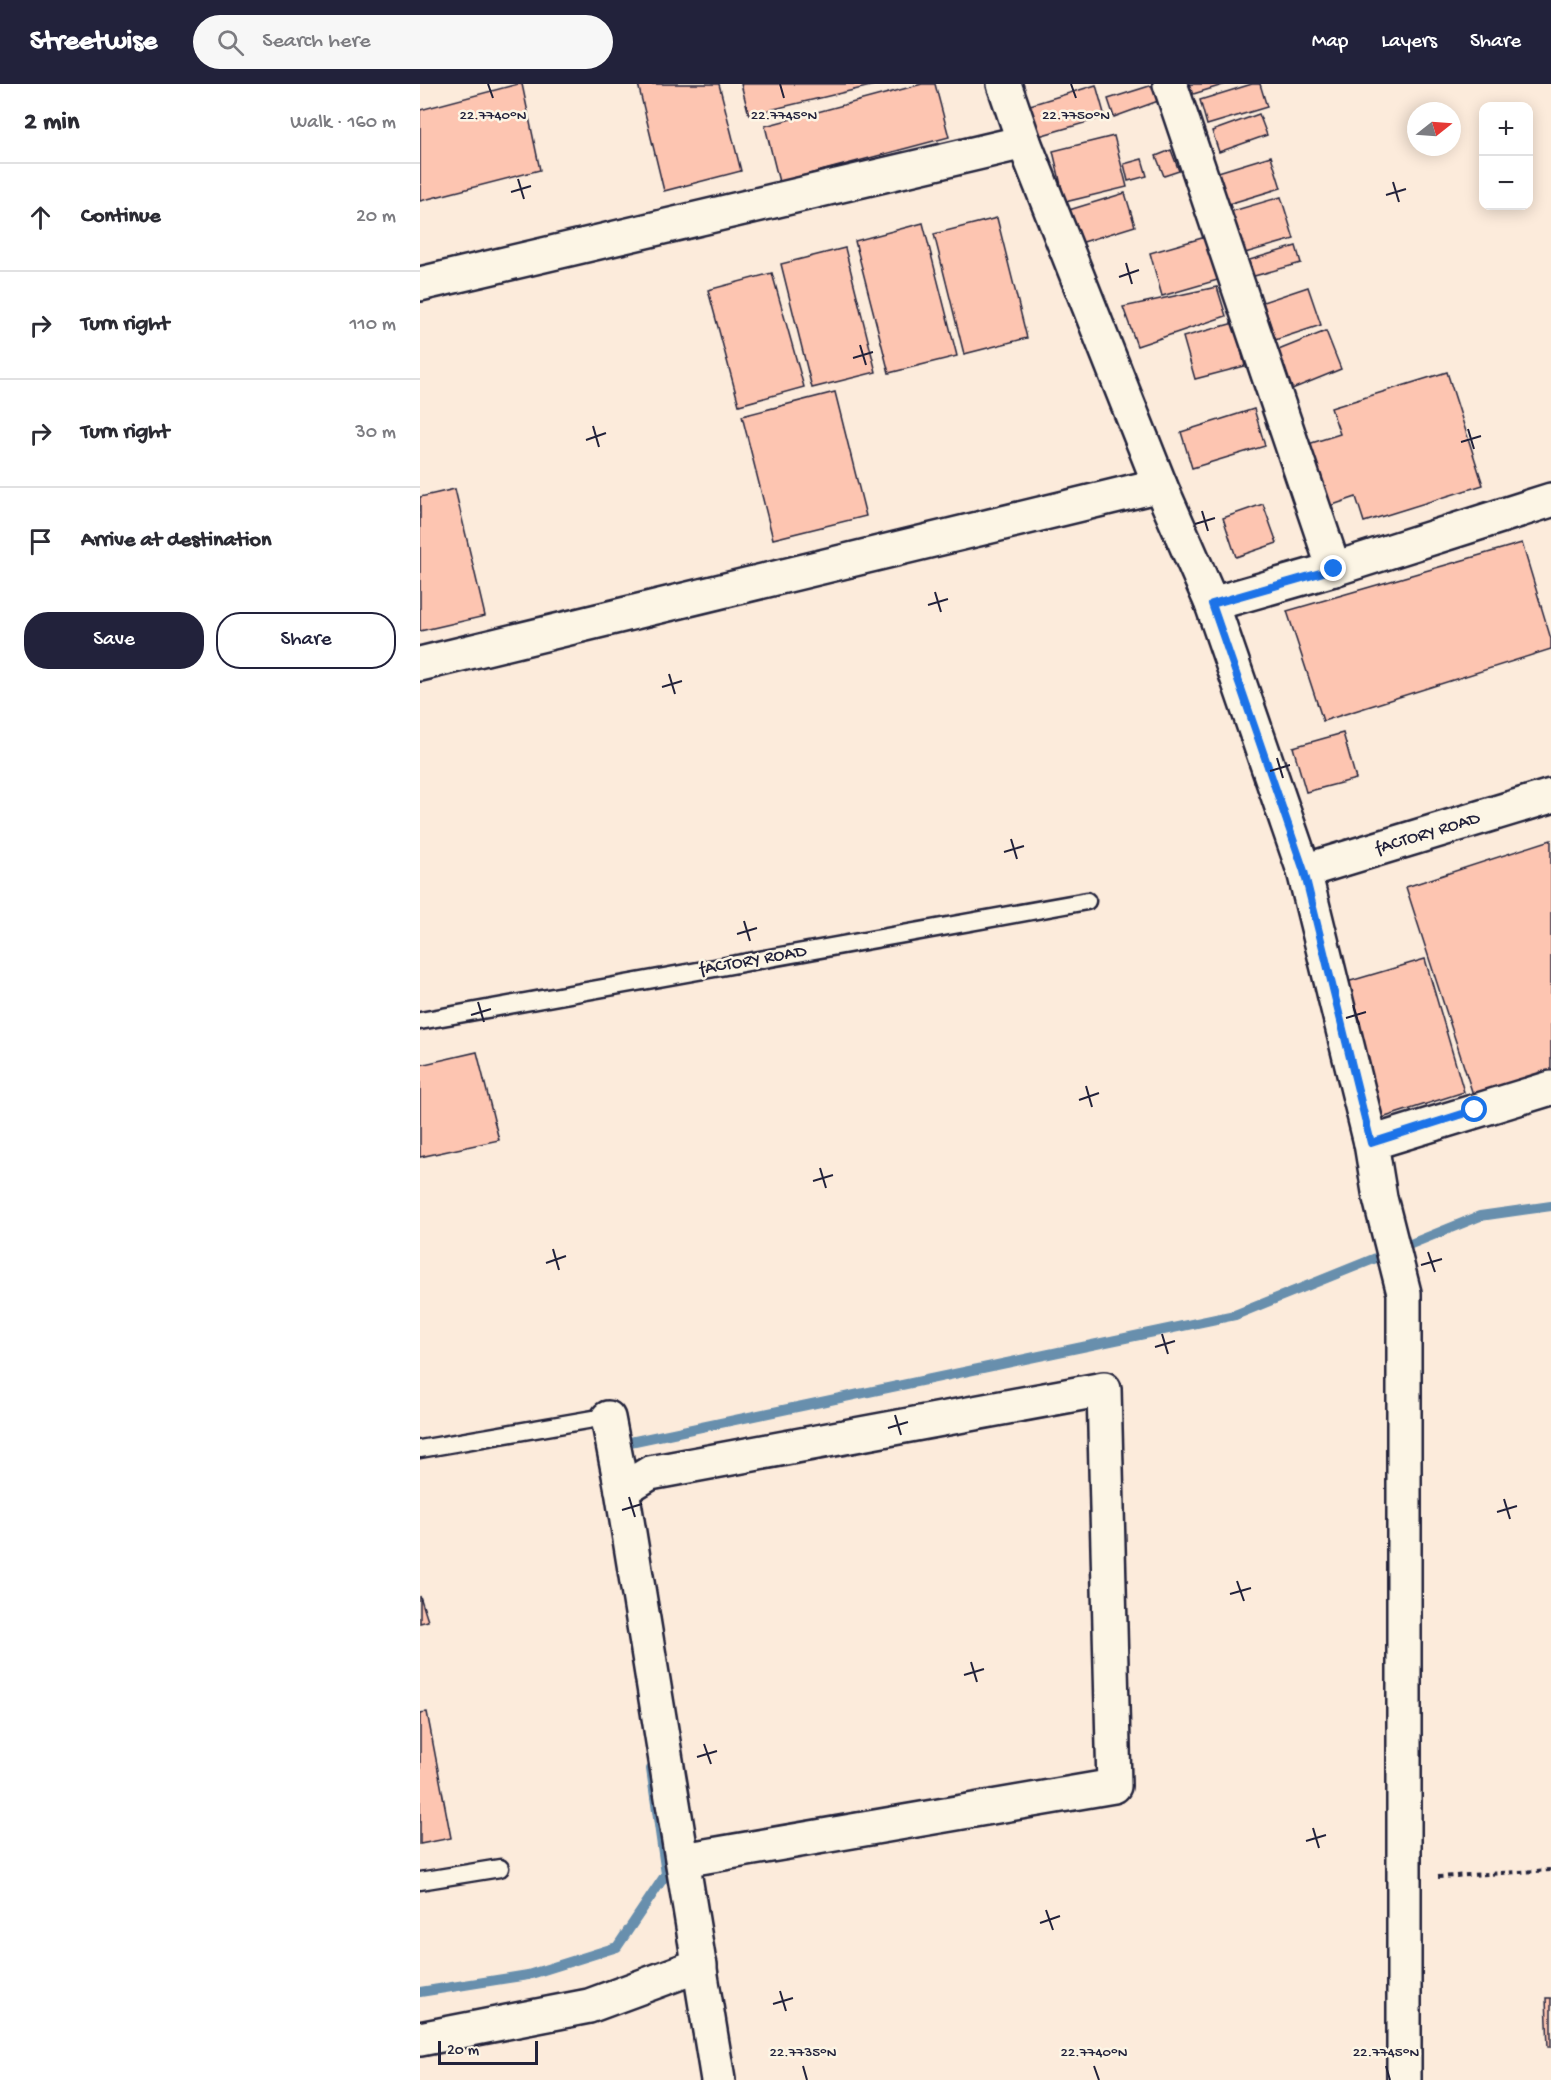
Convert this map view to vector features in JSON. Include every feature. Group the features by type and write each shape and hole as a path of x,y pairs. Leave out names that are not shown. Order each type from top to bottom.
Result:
{"street":[{"path":"1004,84 1024,142 1160,485 1212,604 1304,871 1371,1143 1380,1198 1404,1293 1404,2080"},
{"path":"1170,84 1334,569"},
{"path":"420,284 1024,142"},
{"path":"420,664 1160,485"},
{"path":"1212,604 1334,569 1551,500"},
{"name":"fACTORY ROAD","path":"1304,871 1551,796"},
{"path":"1371,1143 1551,1088"},
{"path":"619,1475 650,1473 1104,1389 1114,1786 683,1860"},
{"path":"604,1422 619,1475 718,2080"},
{"path":"420,2039 589,2006 700,1965"}],"lane":[{"name":"fACTORY ROAD","path":"420,1022 1087,901"},
{"path":"420,1449 604,1422"},
{"path":"420,1881 500,1868"}],"path":[{"path":"1404,1880 1551,1870"}],"building":[{"path":"522,84 540,170 420,201 420,110"},
{"path":"638,84 719,84 741,171 664,191"},
{"path":"741,84 879,84 749,115"},
{"path":"922,84 935,84 949,137 779,182 765,126"},
{"path":"1156,84 1161,100 1114,117 1108,99"},
{"path":"1187,84 1226,84 1190,95"},
{"path":"1252,84 1260,84 1267,107 1207,125 1200,100"},
{"path":"1096,85 1105,117 1039,136 1030,105"},
{"path":"1259,114 1267,135 1219,152 1212,131"},
{"path":"1114,136 1127,187 1065,202 1053,151"},
{"path":"1171,150 1179,171 1164,176 1156,156"},
{"path":"1271,156 1281,188 1215,208 1205,176"},
{"path":"1142,159 1147,176 1128,181 1124,164"},
{"path":"1125,193 1135,226 1080,243 1069,210"},
{"path":"1281,197 1294,239 1238,255 1226,213"},
{"path":"997,218 1027,338 964,354 934,234"},
{"path":"923,223 957,356 889,373 855,241"},
{"path":"1209,236 1221,279 1162,296 1150,253"},
{"path":"1296,246 1301,263 1247,278 1243,262"},
{"path":"845,248 876,372 812,388 781,264"},
{"path":"772,273 804,387 739,405 708,290"},
{"path":"1217,287 1226,316 1137,346 1123,307"},
{"path":"1308,287 1321,325 1275,340 1263,302"},
{"path":"1234,323 1245,366 1195,379 1183,337"},
{"path":"1326,331 1341,369 1292,389 1276,351"},
{"path":"1447,372 1483,485 1364,522 1356,497 1321,509 1302,446 1340,434 1331,408"},
{"path":"835,392 866,516 773,539 742,416"},
{"path":"1254,409 1265,446 1192,468 1181,432"},
{"path":"455,489 485,616 420,631 420,497"},
{"path":"1263,504 1277,543 1236,557 1223,518"},
{"path":"1522,543 1551,639 1551,649 1323,721 1287,611"},
{"path":"1343,733 1356,779 1306,792 1293,747"},
{"path":"1551,840 1551,1083 1477,1107 1406,887"},
{"path":"1425,959 1464,1092 1382,1118 1347,982"},
{"path":"477,1052 499,1140 420,1157 420,1065"},
{"path":"420,1596 428,1621 420,1623"},
{"path":"427,1712 451,1838 420,1844 420,1713"},
{"path":"1546,1998 1551,1998 1551,2047 1548,2047"}],"waterway":[{"path":"616,1445 1235,1315 1480,1216 1551,1206"},
{"path":"420,1992 528,1975 617,1947 666,1874 651,1769"}],"route":[{"path":"1334,569 1212,604 1304,871 1371,1143 1475,1110"}]}
